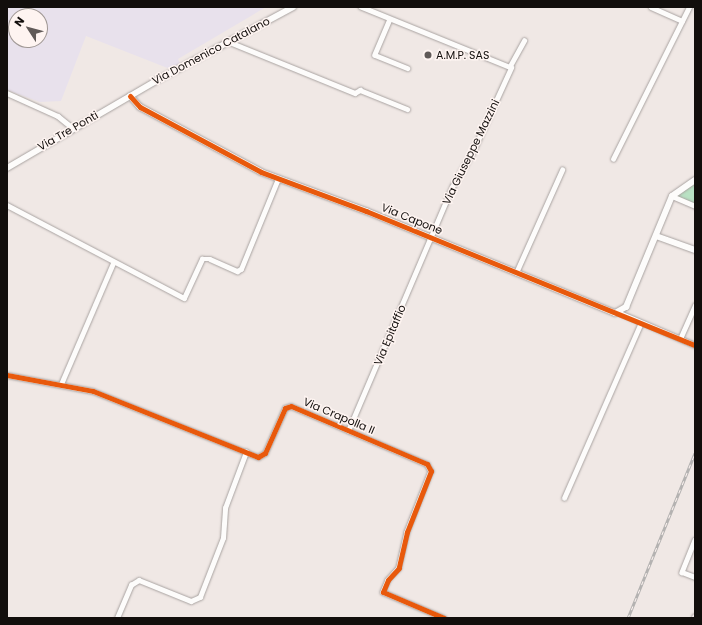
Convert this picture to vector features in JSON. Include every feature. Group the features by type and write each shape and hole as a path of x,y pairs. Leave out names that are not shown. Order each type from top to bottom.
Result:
{"street":[{"name":"Via Domenico Catalano","path":"130,96 293,7"},
{"path":"361,7 510,66"},
{"path":"651,7 682,21"},
{"path":"612,158 689,7"},
{"path":"390,19 375,55 407,68"},
{"name":"Via Giuseppe Mazzini","path":"431,238 510,66 524,41"},
{"path":"227,42 355,93 360,90 407,109"},
{"path":"7,93 58,116 73,128"},
{"name":"Via Tre Ponti","path":"7,168 130,96"},
{"name":"Via Capone","path":"130,96 151,113 278,179 620,313 695,345"},
{"path":"516,273 562,170"},
{"path":"7,205 181,298 186,296 202,259 239,271 278,179"},
{"path":"620,313 656,236 672,196 695,180"},
{"path":"672,196 695,206"},
{"path":"656,236 695,250"},
{"name":"Via Epitaffio","path":"348,431 431,238"},
{"path":"61,384 113,263"},
{"path":"680,339 695,304"},
{"path":"564,498 641,323"},
{"name":"Via Crapolla II","path":"7,375 93,391 258,457 265,454 288,406 430,466 407,532 399,568 388,580 383,592 444,618"},
{"path":"117,618 131,585 139,580 191,601 200,597 223,538 224,508 246,452"},
{"path":"695,540 682,572 695,577"}],"shaded area":[{"path":"7,7 266,7 178,59 180,63 170,69 86,36 61,101 40,102 7,90"}],"green space":[{"path":"695,184 695,204 676,196 680,192"}],"railway":[{"path":"628,618 695,453"}],"cycle path":[{"path":"130,96 140,107 261,172 366,211 695,345"},
{"path":"7,375 93,391 258,457 265,453 285,408 291,406 427,464 431,471 407,532 399,568 388,580 383,592 444,618"}],"place":[{"name":"A.M.P. SAS","path":"428,55"}]}
